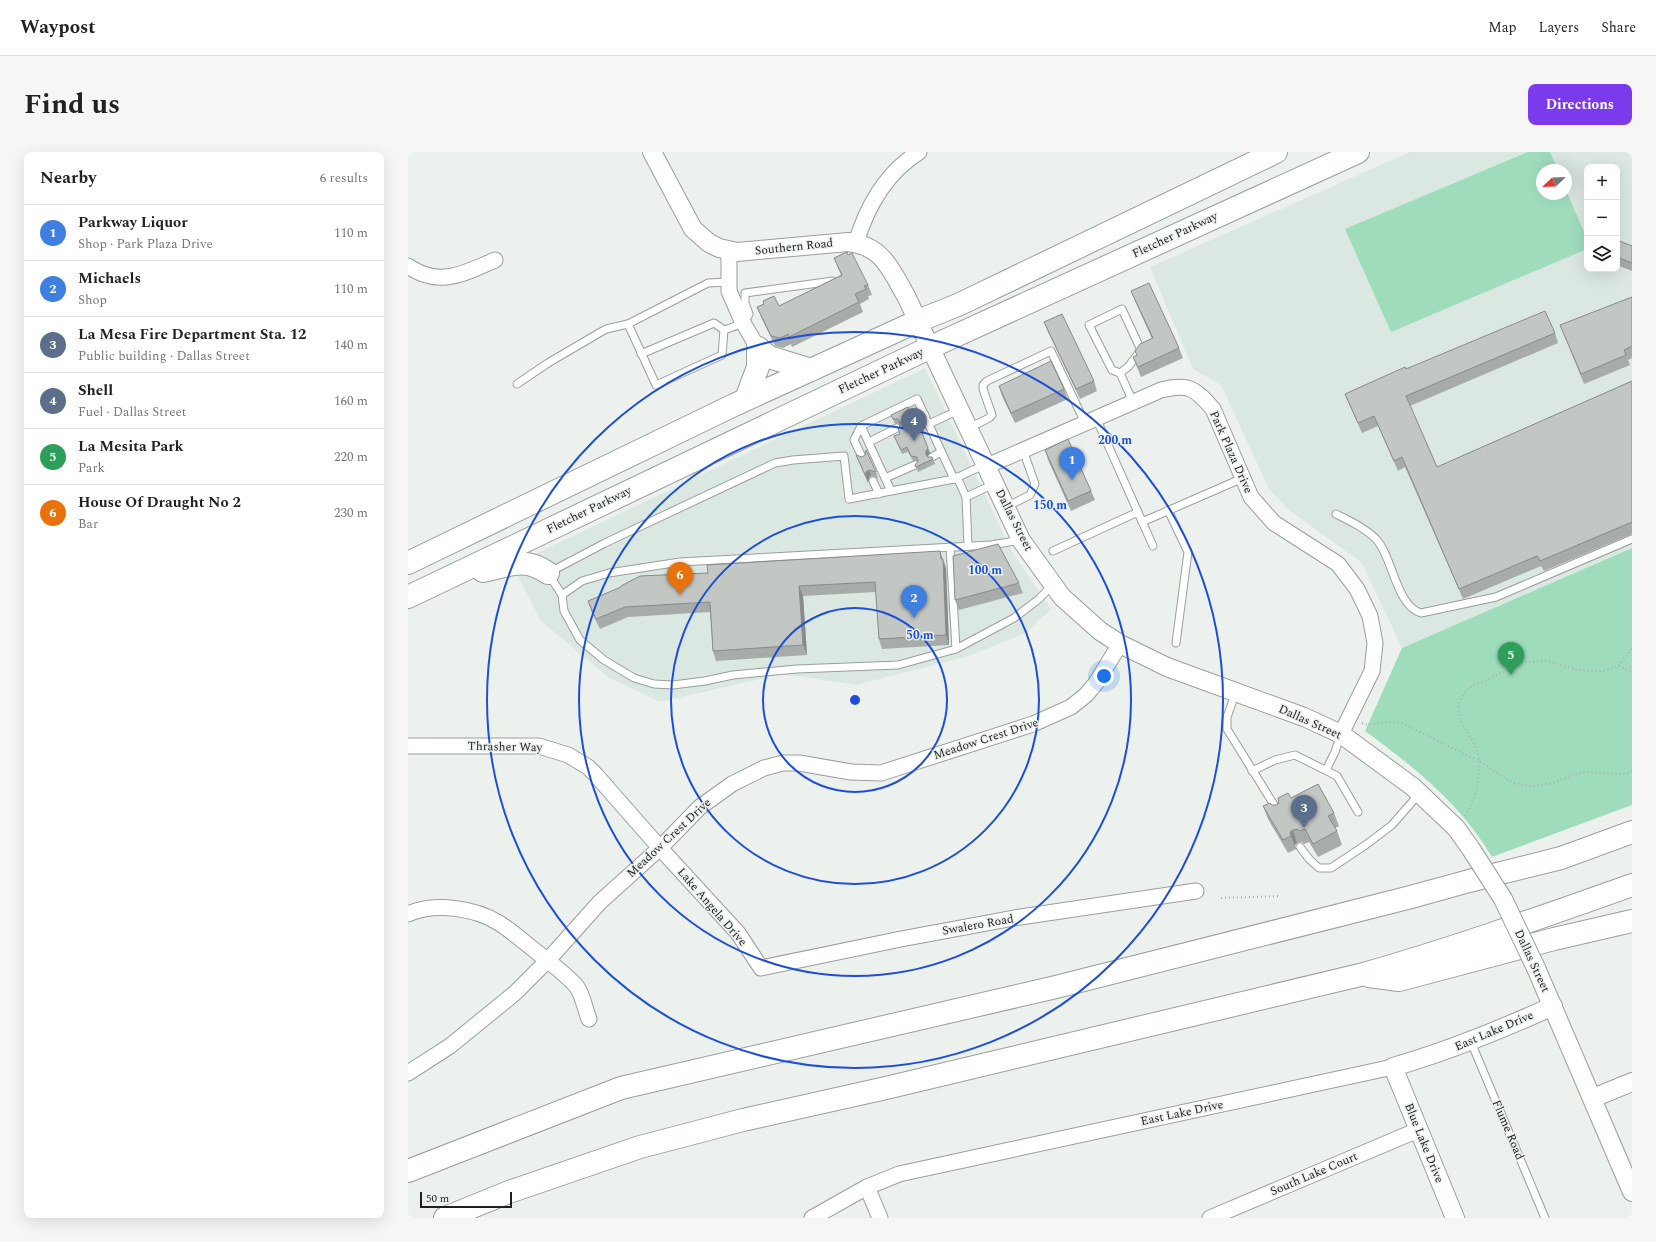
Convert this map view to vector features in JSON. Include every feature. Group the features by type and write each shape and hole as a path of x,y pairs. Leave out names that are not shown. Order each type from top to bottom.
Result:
{"main road":[{"path":"408,563 746,399 918,321 960,304 1276,152"},
{"name":"Fletcher Parkway","path":"408,597 930,347 1358,152"},
{"path":"758,348 769,357 811,370"},
{"path":"746,399 758,367 758,348"},
{"path":"447,578 515,563 537,566 548,573"},
{"path":"408,1170 621,1088 1056,987 1372,907 1561,858 1632,832"},
{"path":"445,1218 509,1192 633,1150 736,1122 1360,975 1417,959 1535,920 1632,885"},
{"path":"1360,975 1399,980 1632,921"}],"street":[{"name":"Southern Road","path":"652,152 693,229 709,243 729,251 746,252 844,242 856,243 872,249 886,261 906,296 930,347"},
{"path":"856,243 862,224 875,196 894,172 919,152"},
{"path":"729,251 729,291 743,323 758,348"},
{"path":"408,266 421,274 451,277 462,275 495,260"},
{"name":"Dallas Street","path":"930,347 1021,540 1062,598 1100,631 1120,644 1167,667 1304,717 1345,727 1456,828 1503,899 1536,968 1632,1192"},
{"name":"Park Plaza Drive","path":"986,465 1161,390 1176,386 1187,387 1204,398 1213,409 1251,497 1274,523 1338,564 1356,589 1370,616 1375,643 1372,671 1345,727"},
{"name":"Meadow Crest Drive","path":"408,1073 450,1046 515,993 548,960 600,902 660,848 700,806 732,784 773,765 799,763 851,772 881,773 990,739 1071,707 1086,695 1096,683 1120,644"},
{"name":"Thrasher Way","path":"408,746 539,746 568,754 588,767 600,779 610,793 660,848"},
{"name":"Lake Angela Drive","path":"660,848 738,933 761,968"},
{"name":"Swalero Road","path":"761,968 901,939 1014,918 1196,891"},
{"path":"408,914 438,908 460,910 481,915 498,923 548,960 577,987 589,1019"},
{"name":"East Lake Drive","path":"812,1218 867,1187 899,1174 1393,1067 1434,1056 1552,1006"},
{"name":"Blue Lake Drive","path":"1393,1067 1455,1218"},
{"path":"1593,1098 1632,1082"},
{"name":"South Lake Court","path":"1210,1218 1418,1130"},
{"path":"867,1187 880,1218"}],"lane":[{"path":"724,330 743,323 747,319 749,314 745,303 745,293 833,281"},
{"path":"518,384 548,362 606,329 628,324 708,284 729,282"},
{"path":"1120,373 1128,367 1141,350 1122,309 1089,325 1112,370 1120,373 1133,402"},
{"path":"641,354 714,323 724,330"},
{"path":"628,324 656,385 722,355 724,330"},
{"path":"968,428 989,418 992,415 982,389 983,385 987,381 1051,351 1091,421 1138,512 1153,546"},
{"path":"863,459 854,440 861,426 917,399 941,452 966,498 968,546"},
{"path":"929,424 960,409"},
{"path":"914,420 924,415"},
{"path":"861,426 891,491"},
{"path":"869,442 897,428"},
{"path":"1006,507 1030,495 1036,484 1023,450"},
{"path":"932,457 941,452"},
{"path":"986,465 955,478 878,494 850,498 844,456 775,463 606,542 548,573 562,595 564,611 580,640 604,660 634,678 654,684 673,685 705,681 733,675 797,669 898,665 956,649 1014,618 1039,599 1053,584"},
{"path":"885,478 914,465"},
{"path":"1142,522 1243,478"},
{"path":"873,482 878,494"},
{"path":"966,498 995,484"},
{"path":"1168,510 1188,552 1176,643"},
{"path":"1053,552 1138,512"},
{"path":"1336,514 1363,529 1375,538 1382,547 1407,602 1416,612 1421,613 1496,597 1632,538"},
{"path":"562,595 582,581 609,573 680,562 950,548 991,545 1021,540"},
{"path":"950,548 956,649"},
{"path":"1236,692 1227,717 1228,729 1279,814"},
{"path":"1326,770 1345,727"},
{"path":"1252,771 1275,760 1295,755 1337,776 1358,812"},
{"path":"1300,847 1310,860 1319,868 1330,868 1367,844 1392,825 1420,794"},
{"name":"Flume Road","path":"1470,1042 1545,1218"}],"path":[{"path":"1620,666 1632,648"},
{"path":"1456,828 1471,808 1477,788 1478,753 1459,718 1462,695 1469,688 1525,662 1547,661 1578,670 1590,671 1604,670 1620,666 1632,672"},
{"path":"1345,727 1368,726 1385,722 1402,723 1478,760 1513,783 1531,786 1549,784 1581,772 1627,774 1632,771"},
{"path":"1221,898 1282,896"}],"shaded area":[{"path":"1410,152 1632,152 1632,548 1402,648 1362,563 1289,510 1269,489 1221,385 1193,369 1150,267"},
{"path":"925,368 1012,552 1051,609 1026,633 969,656 856,685 783,674 660,702 608,677 541,621 517,574 533,555"}],"green space":[{"path":"1528,152 1550,152 1555,164 1536,164 1536,200 1570,200 1584,232 1584,250 1391,332 1345,229"},
{"path":"1632,548 1632,805 1492,857 1466,820 1435,787 1401,758 1365,731 1402,648"}],"building":[{"path":"1620,241 1632,246 1632,263 1620,258"},
{"path":"847,252 848,255 852,253 868,285 864,286 866,289 855,294 859,302 789,337 788,334 780,338 771,336 757,307 764,304 763,301 774,296 779,306 842,275 834,258"},
{"path":"1149,283 1179,348 1138,367 1133,357 1137,355 1135,351 1140,344 1153,338 1131,291"},
{"path":"1632,297 1632,346 1624,350 1626,355 1581,374 1560,325"},
{"path":"1545,311 1555,333 1406,396 1437,467 1632,381 1632,522 1540,561 1537,556 1459,589 1402,457 1394,461 1374,416 1358,423 1345,394 1405,367 1406,369"},
{"path":"1062,314 1094,381 1076,389 1044,322"},
{"path":"1051,361 1064,389 1011,413 999,386"},
{"path":"908,407 910,411 908,418 912,421 915,420 917,426 919,425 928,448 926,455 928,457 932,457 933,459 916,467 915,465 918,461 917,457 911,456 907,447 901,450 894,436 900,434 898,428 900,426 900,422 898,419 893,419 891,415"},
{"path":"1068,439 1091,491 1068,501 1045,450"},
{"path":"866,450 876,472 869,470 866,472 866,477 856,455 862,457 865,455"},
{"path":"998,544 1019,583 955,600 953,556"},
{"path":"940,551 941,559 943,559 946,635 879,639 875,582 799,586 803,645 713,651 710,602 625,607 596,619 588,601 621,587 640,576 708,573 707,565"},
{"path":"1318,784 1334,813 1328,816 1337,831 1313,844 1305,829 1300,831 1297,829 1293,830 1290,832 1291,836 1283,840 1263,806 1270,803 1272,805 1276,805 1279,803 1278,798 1288,793 1291,798"}],"place":[{"name":"Shell","path":"914,441"},
{"name":"Parkway Liquor","path":"1072,480"},
{"name":"House Of Draught No 2","path":"680,595"},
{"name":"Michaels","path":"914,618"},
{"name":"La Mesita Park","path":"1511,675"},
{"name":"La Mesa Fire Department Sta. 12","path":"1304,828"}]}
